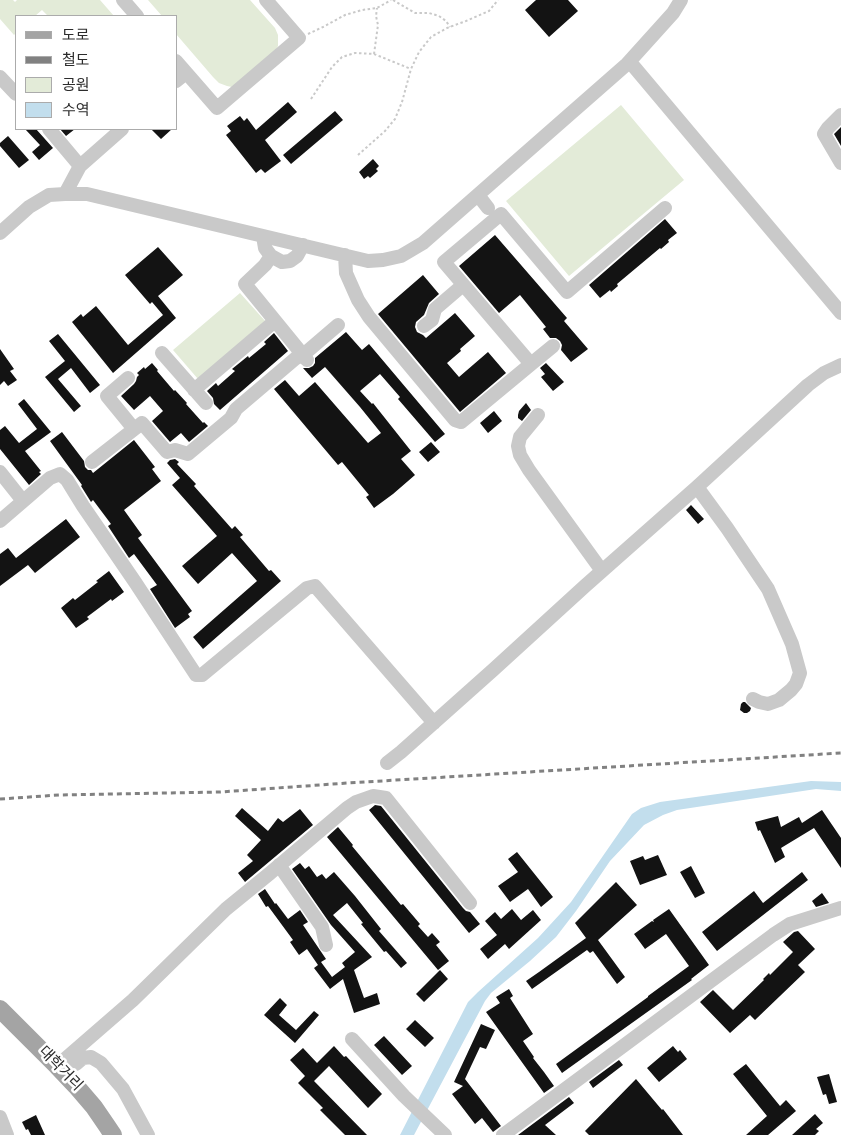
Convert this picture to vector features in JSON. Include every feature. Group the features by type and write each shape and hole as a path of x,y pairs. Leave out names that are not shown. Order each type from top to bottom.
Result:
{"main road":[{"name":"대학거리","path":"0,1009 63,1061 113,1135"}],"street":[{"path":"124,0 137,15"},
{"path":"181,77 217,108 299,38 267,0"},
{"path":"0,233 29,207 49,195 87,194 368,260 384,260 401,256 423,243 630,62 673,13 681,0"},
{"path":"630,62 841,313"},
{"path":"0,77 15,93"},
{"path":"841,115 824,134 841,163"},
{"path":"50,130 80,166"},
{"path":"65,194 80,166 121,130"},
{"path":"478,195 493,213 501,214 567,292 666,208"},
{"path":"493,213 444,262 530,364"},
{"path":"263,236 266,248 271,256 282,262 290,261 297,256 303,245"},
{"path":"345,255 346,273 358,300 369,317 455,420 461,422 553,346"},
{"path":"271,256 265,265 245,284 305,357"},
{"path":"424,326 432,320 436,309 463,286"},
{"path":"194,390 275,321"},
{"path":"92,462 142,423 167,452 174,450 188,454 231,418 236,410 296,358 305,357 338,325"},
{"path":"162,354 206,403"},
{"path":"387,763 697,487 808,385 824,373 841,365"},
{"path":"128,378 107,396 134,429"},
{"path":"538,415 520,437 518,446 520,455 602,570"},
{"path":"0,472 23,501"},
{"path":"0,521 50,478 60,474 67,480 196,675 202,676 307,588 315,586 434,723"},
{"path":"697,487 768,588 792,644 800,673 796,684 779,700 768,704 753,699"},
{"path":"63,1061 133,1000 226,909 356,802 373,796 386,798 470,902"},
{"path":"279,866 322,927 326,945"},
{"path":"503,1135 773,935 790,924 841,908"},
{"path":"352,1039 413,1105 445,1135"},
{"path":"63,1061 76,1064 83,1058 91,1057 101,1063 123,1089 148,1135"},
{"path":"0,1117 7,1135"}],"path":[{"path":"299,38 345,15 376,8 392,0 415,13 429,13 440,16 450,27"},
{"path":"358,155 385,131 395,119 411,69 431,37 489,11 498,0"},
{"path":"374,54 378,25 376,8"},
{"path":"311,99 332,67 342,57 355,53 374,54 411,69"}],"green space":[{"path":"0,0 13,0 15,2 17,0 100,0 113,15 47,15 42,10 36,15 15,15 14,35 0,19"},
{"path":"148,0 250,0 275,28 278,35 278,46 273,55 232,87 227,86 219,83 213,77 178,36 178,15 161,15"},
{"path":"621,105 684,180 569,276 506,201"},
{"path":"240,293 266,322 198,379 173,350"}],"water":[{"path":"811,781 841,782 841,791 816,789 677,810 644,825 610,861 556,937 491,993 414,1135 400,1135 468,1002 538,938 571,902 632,814 641,808 660,802"}],"building":[{"path":"536,0 568,0 578,11 549,37 525,10"},
{"path":"288,102 297,112 265,140 281,161 265,173 261,169 256,173 226,135 231,131 227,126 240,116 244,121 247,118 256,130"},
{"path":"335,111 343,120 291,164 283,155"},
{"path":"841,127 841,146 834,134"},
{"path":"26,130 37,130 53,148 39,160 32,152 40,145"},
{"path":"61,130 74,130 66,136"},
{"path":"152,130 171,130 161,139"},
{"path":"8,136 29,160 19,168 0,146 0,143"},
{"path":"373,159 379,166 376,169 378,171 370,178 368,176 364,179 359,172"},
{"path":"665,219 677,233 661,249 617,284 618,286 611,292 610,290 600,298 589,285"},
{"path":"495,235 567,318 564,321 588,349 571,362 561,350 562,345 560,341 556,338 550,338 543,329 546,327 520,295 499,313 459,266"},
{"path":"158,247 183,275 158,296 176,318 113,373 72,322 81,314 83,317 96,306 128,345 163,315 152,302 150,304 125,275"},
{"path":"423,275 439,294 429,303 424,315 416,322 417,332 426,338 455,313 475,336 447,363 459,377 488,352 506,373 460,412 378,314"},
{"path":"346,332 362,350 369,344 445,434 435,442 398,399 400,397 380,374 360,391 373,403 411,451 401,459 415,475 374,508 366,497 369,495 342,462 338,465 274,389 285,380 299,396 315,382 368,443 381,433 325,367 312,378 303,368 313,366 315,358"},
{"path":"274,333 288,351 220,410 214,404 213,398 207,391 216,383 218,386 235,371 232,369 266,344 264,342"},
{"path":"58,334 100,385 90,393 71,368 58,379 81,406 74,412 45,377 65,361 49,341"},
{"path":"0,349 14,369 10,371 17,380 8,386 4,381 0,385"},
{"path":"152,363 174,391 208,426 189,442 181,433 170,442 152,421 163,411 150,396 134,410 121,396 134,384 139,375 137,373"},
{"path":"546,363 564,382 553,391 541,377 545,374 540,368"},
{"path":"24,399 51,432 25,451 41,471 39,472 41,474 29,485 0,449 0,430 5,426 19,443 37,429 18,404"},
{"path":"526,403 531,410 522,421 518,418 518,415"},
{"path":"494,411 502,421 488,433 480,423"},
{"path":"62,432 84,461 85,467 93,473 134,440 155,467 152,469 161,481 124,510 142,535 138,538 192,611 188,614 190,617 175,628 150,589 157,585 134,554 129,558 108,526 111,524 93,500 91,502 82,485 50,441"},
{"path":"431,442 440,452 428,462 419,452"},
{"path":"175,459 179,462 177,464 196,484 194,486 232,529 235,526 243,535 240,537 269,571 271,570 281,581 203,649 193,637 257,581 232,553 198,584 182,566 217,536 172,485 180,478 167,463"},
{"path":"691,505 704,519 698,524 686,510"},
{"path":"66,519 80,537 35,573 28,565 0,586 0,554 8,548 16,558"},
{"path":"109,571 124,592 87,617 89,619 76,628 61,608 73,598 75,600"},
{"path":"743,702 751,708 747,713 740,710"},
{"path":"375,805 381,806 463,908 470,912 480,924 469,933 369,810"},
{"path":"242,808 268,831 278,818 283,822 300,809 313,825 245,882 238,873 253,861 247,855 261,840 235,816"},
{"path":"822,810 841,838 841,868 814,828 781,848 785,857 775,863 755,822 778,816 781,827 799,817 802,823"},
{"path":"338,827 401,905 403,904 420,924 418,926 428,937 432,933 440,942 436,945 449,961 438,970 327,837"},
{"path":"517,852 553,897 541,907 528,889 510,902 498,886 518,872 508,859"},
{"path":"658,855 667,875 640,885 630,861 643,856 645,860"},
{"path":"300,863 305,869 309,866 317,877 322,874 326,879 334,872 381,929 379,931 407,963 401,968 386,951 384,952 347,903 333,915 372,957 354,970 364,998 377,993 380,1004 354,1013 343,979 330,989 314,968 318,965 307,949 299,955 290,942 293,940 268,906 266,907 258,894 265,889 288,919 300,910 308,922 303,925 326,959 321,962 332,977 345,967 342,963 355,952 331,925 292,869"},
{"path":"691,866 705,893 695,898 680,872"},
{"path":"802,872 808,880 717,951 702,932 754,891 763,903"},
{"path":"616,882 637,905 598,940 625,977 617,984 593,951 590,953 587,950 532,989 526,981 586,938 575,923"},
{"path":"822,893 829,903 816,907 812,901"},
{"path":"512,909 521,920 533,910 541,920 509,949 505,944 488,959 480,949 497,935 485,921 495,912 501,919"},
{"path":"669,909 709,965 692,980 562,1073 556,1064 689,966 666,934 645,949 634,934 652,921 654,922 653,920"},
{"path":"798,931 815,949 798,965 805,972 755,1020 750,1015 730,1033 700,1002 713,990 733,1010 769,973 770,975 793,952 783,942 794,932"},
{"path":"440,970 448,979 424,1002 416,994"},
{"path":"509,989 513,996 510,998 533,1034 523,1041 554,1086 544,1093 486,1012 500,1003 496,997"},
{"path":"280,998 287,1005 279,1015 296,1030 314,1011 319,1015 295,1043 264,1015"},
{"path":"415,1020 434,1038 425,1047 406,1029"},
{"path":"481,1024 495,1030 486,1049 480,1047 465,1079 501,1126 493,1132 482,1118 475,1124 452,1094 463,1086 454,1082"},
{"path":"384,1036 412,1066 402,1075 374,1045"},
{"path":"334,1046 382,1094 368,1108 329,1066 314,1081 367,1135 345,1135 320,1110 323,1108 298,1083 305,1076 290,1060 303,1048 317,1063"},
{"path":"673,1046 678,1052 680,1050 687,1059 659,1082 647,1068"},
{"path":"619,1060 623,1065 593,1088 589,1082"},
{"path":"746,1064 780,1106 786,1100 796,1111 768,1135 746,1135 767,1116 733,1074"},
{"path":"829,1074 837,1102 829,1104 826,1094 823,1095 817,1077"},
{"path":"636,1079 683,1135 589,1135 585,1131"},
{"path":"569,1097 574,1103 545,1125 556,1135 518,1135"},
{"path":"815,1114 823,1123 816,1129 819,1131 815,1135 792,1135"},
{"path":"36,1115 45,1135 31,1135 22,1122"}],"railway":[{"path":"0,799 59,795 220,792 841,753"}]}
